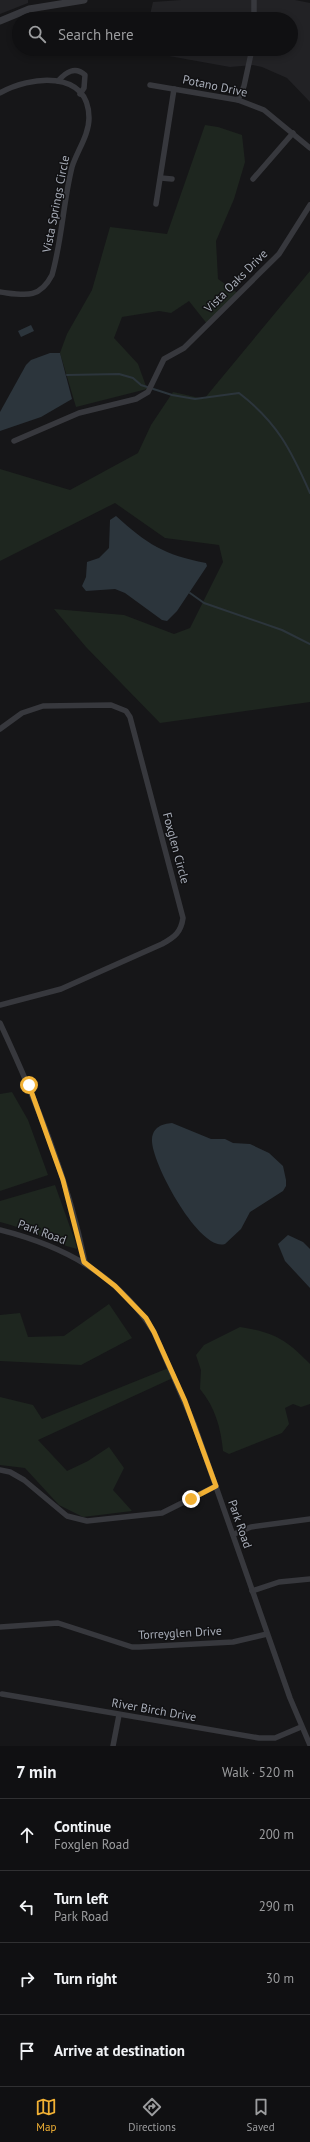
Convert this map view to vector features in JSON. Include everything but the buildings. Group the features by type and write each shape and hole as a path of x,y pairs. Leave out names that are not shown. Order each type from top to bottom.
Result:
{"street":[{"path":"22,12 66,1 84,0"},
{"path":"254,0 254,12"},
{"path":"0,21 12,16"},
{"path":"238,100 244,86 250,56"},
{"path":"0,93 16,85 29,82 58,81 70,85 80,94 84,88 85,75 79,70 74,70 58,81"},
{"name":"Potano Drive","path":"150,85 238,100 264,110 310,148"},
{"path":"156,204 174,89"},
{"name":"Vista Springs Circle","path":"0,292 33,295 42,290 52,275 72,167 88,125 88,112 84,98 80,94"},
{"path":"253,179 293,133"},
{"path":"160,178 172,179"},
{"name":"Vista Oaks Drive","path":"14,441 79,413 136,399 148,392 164,359 184,348 279,254 310,205"},
{"name":"Foxglen Circle","path":"0,729 22,713 43,706 111,705 126,711 130,717 183,918 182,928 178,934 162,944 61,989 0,1005"},
{"path":"0,1024 29,1085 40,1113 63,1180 84,1262"},
{"name":"Park Road","path":"0,1230 22,1235 59,1249 84,1262 115,1286 146,1318 154,1332 185,1401 234,1534 267,1634 301,1727 310,1745"},
{"path":"0,1470 10,1472 24,1480 67,1516 87,1521 162,1513 216,1486"},
{"path":"234,1534 251,1527 310,1519"},
{"path":"252,1591 279,1582 310,1580"},
{"name":"Torreyglen Drive","path":"0,1627 58,1623 139,1647 233,1642 267,1634"},
{"name":"River Birch Drive","path":"2,1694 267,1739 282,1735 301,1727"},
{"path":"114,1746 119,1715"}],"shaded area":[{"path":"0,0 28,0 28,3 0,14"},
{"path":"181,0 295,0 310,3 310,102 287,78 262,67 253,65 230,67 169,56 298,56 298,12 151,12 153,2"},
{"path":"205,125 218,127 242,135 245,162 234,199 216,241 218,279 239,294 208,325 189,301 171,313 159,311 122,317 114,338 138,364 147,389 76,407 60,353 67,334 92,290 110,227 167,234"},
{"path":"310,271 310,702 160,723 86,647 54,609 124,615 174,634 190,628 223,562 219,545 165,538 115,503 0,561 0,469 70,490 138,453 151,425 173,392 204,399"},
{"path":"31,325 34,331 21,337 18,331"},
{"path":"50,353 60,353 72,399 41,417 0,431 0,412 26,365 31,360"},
{"path":"116,516 137,534 157,547 191,560 206,563 207,566 177,611 167,621 162,620 125,593 115,589 86,591 82,586 86,577 87,562 99,558 109,548 110,520"},
{"path":"12,1092 28,1120 48,1175 0,1191 0,1094"},
{"path":"172,1123 211,1139 225,1139 233,1143 250,1144 269,1153 283,1166 286,1186 283,1191 250,1212 241,1229 225,1244 215,1243 190,1221 178,1203 159,1166 154,1150 152,1139 153,1135 159,1127"},
{"path":"55,1185 77,1249 0,1222 0,1201"},
{"path":"288,1235 303,1242 310,1249 310,1288 285,1261 278,1244"},
{"path":"109,1304 132,1338 81,1365 0,1361 0,1315 20,1313 28,1337 64,1336"},
{"path":"240,1327 252,1329 279,1338 287,1343 310,1364 310,1404 301,1407 293,1404 285,1408 289,1424 282,1433 229,1454 223,1451 221,1434 216,1418 210,1403 200,1389 201,1370 196,1355 204,1345"},
{"path":"171,1367 175,1377 38,1440 67,1471 88,1461 109,1447 124,1468 113,1490 132,1511 83,1517 59,1505 25,1468 0,1465 0,1397 33,1405 42,1419"}],"waterway":[{"path":"67,375 119,374 133,378 141,385 172,395 195,399 239,393 263,415 282,438 310,493"},
{"path":"190,593 204,603 282,630 310,644"}],"route":[{"path":"29,1085 63,1180 84,1262 115,1286 146,1318 166,1355 202,1444 216,1486 191,1499"}]}
